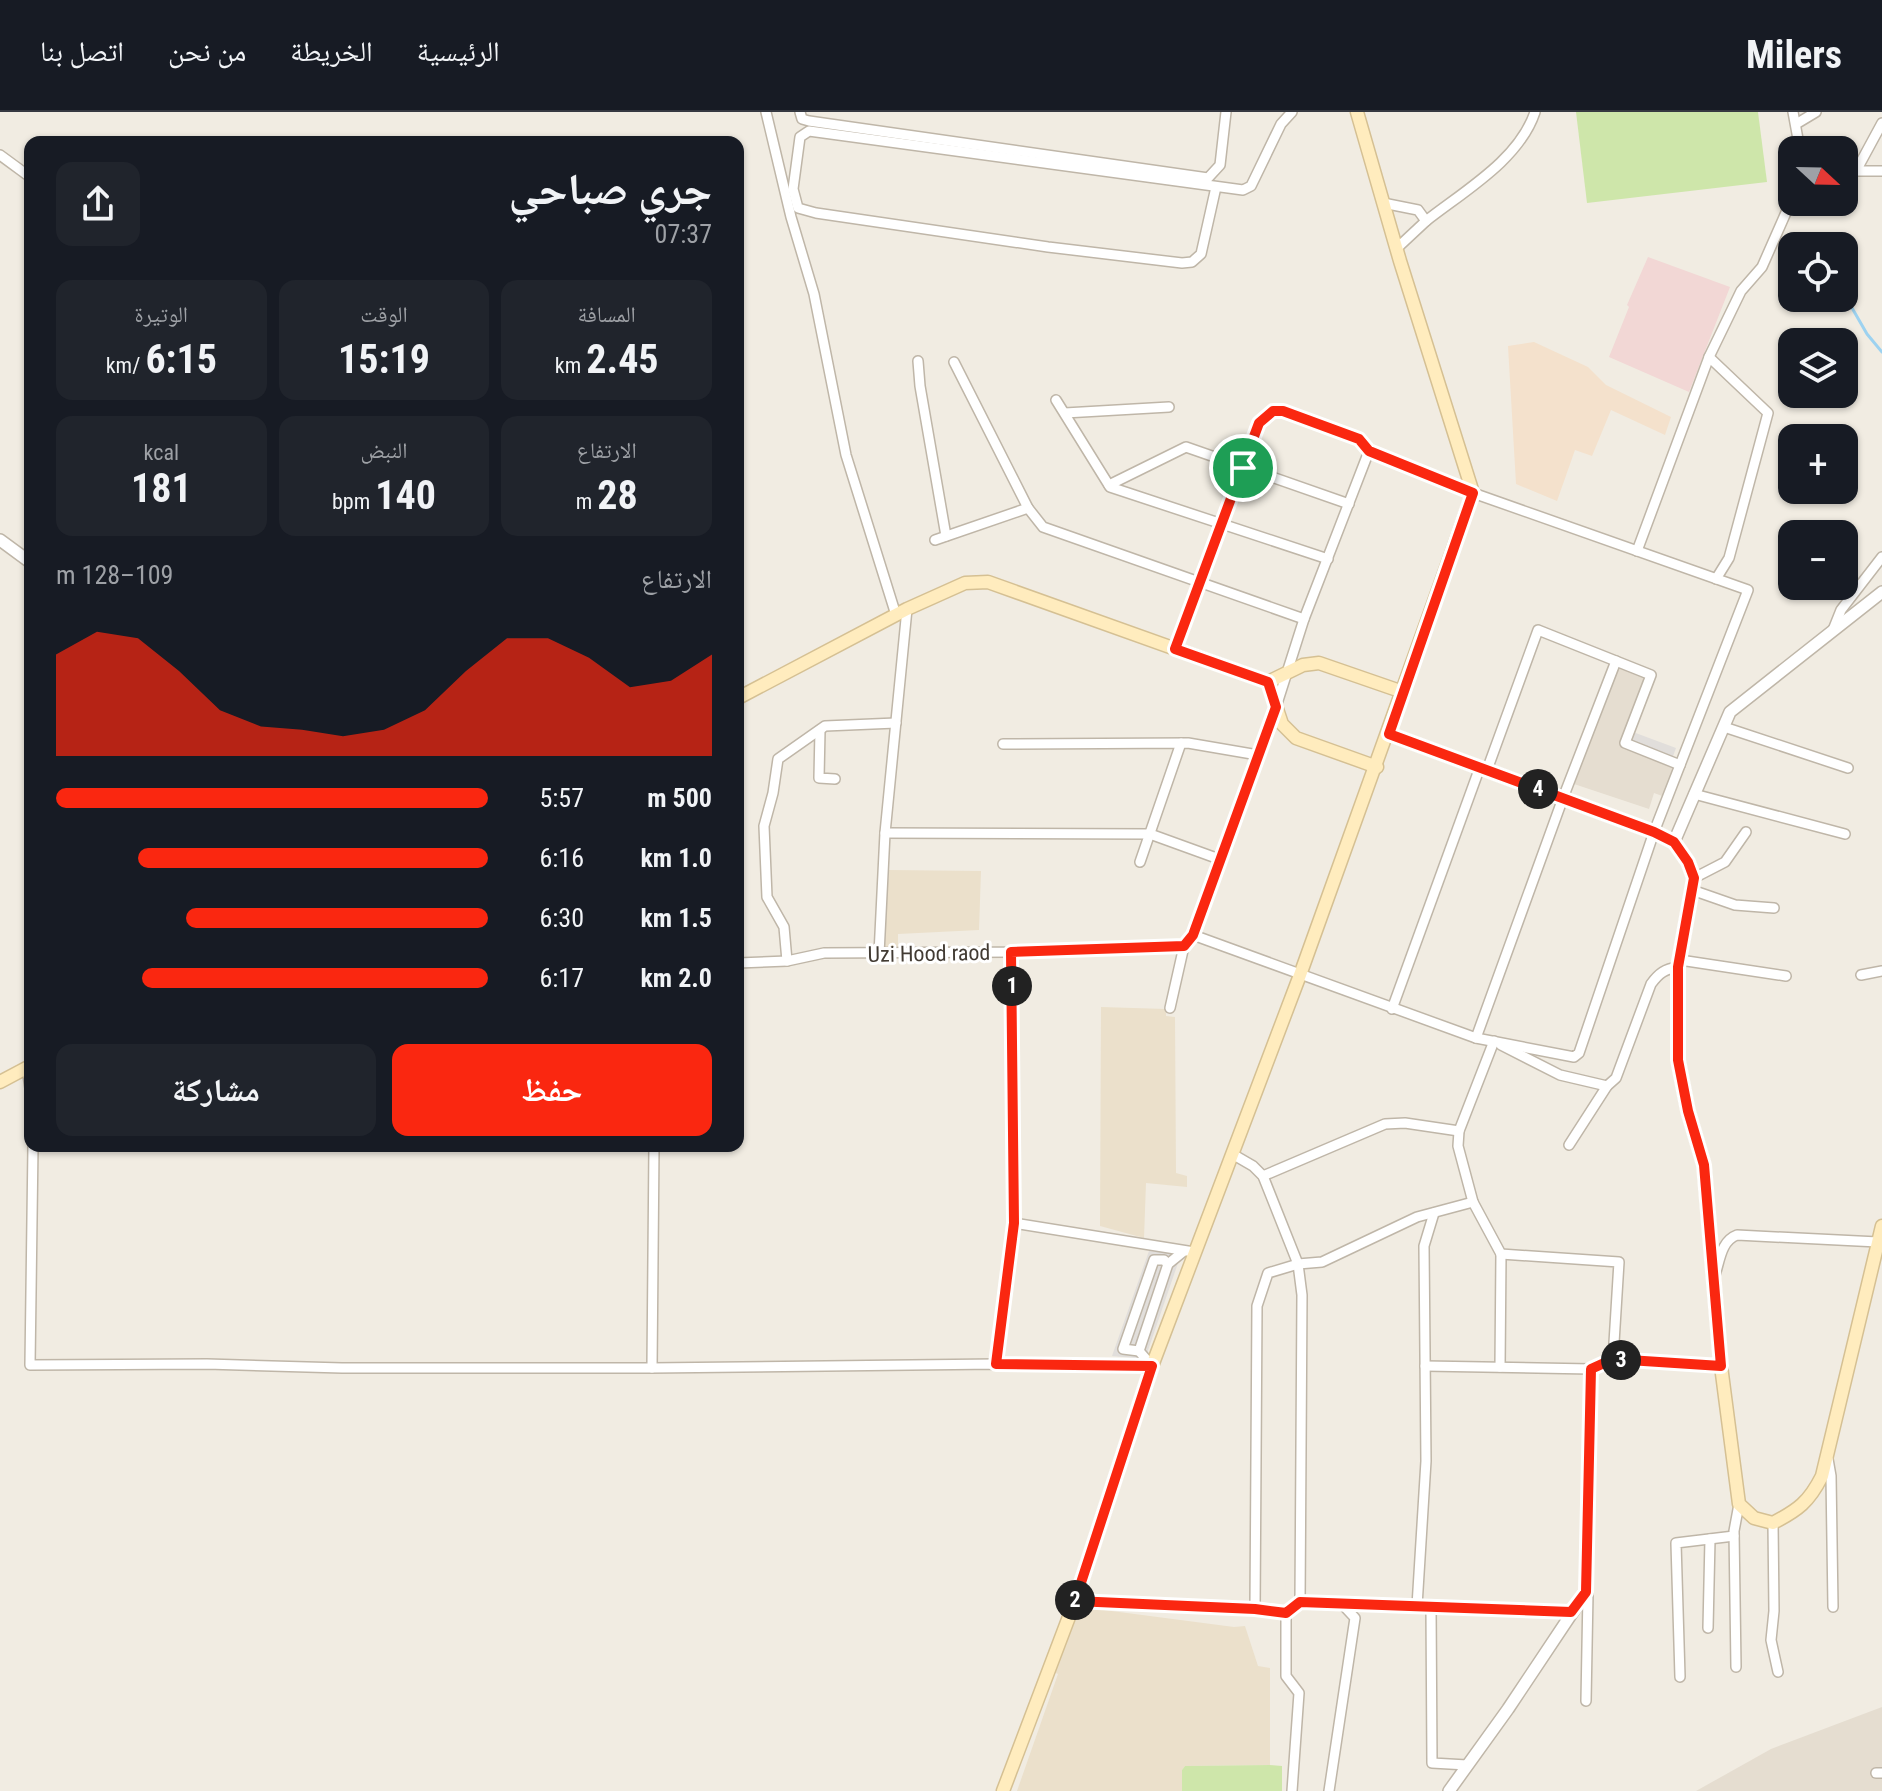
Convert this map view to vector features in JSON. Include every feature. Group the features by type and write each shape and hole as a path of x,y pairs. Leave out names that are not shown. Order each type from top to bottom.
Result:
{"main road":[{"path":"1003,1791 1075,1601 1189,1252 1234,1155 1389,734 1473,493 1396,249 1357,112"},
{"path":"744,695 902,612 965,583 988,582 1268,682 1303,665 1319,663 1403,692"},
{"path":"1268,682 1282,724 1296,738 1377,767"},
{"path":"1389,734 1654,832 1674,842 1688,862 1693,884 1679,963 1678,1060 1688,1111 1704,1165 1721,1366 1739,1504 1754,1518 1773,1523 1794,1512 1811,1497 1827,1456 1882,1226"},
{"path":"0,1082 24,1069"}],"street":[{"path":"766,112 791,217 814,294 846,455 902,612 879,954"},
{"path":"800,112 802,119 809,121 1208,178 1220,165 1226,112"},
{"path":"1216,187 1201,254 1192,262 1182,263 1061,249 831,215 798,208 793,195 800,137 809,131 1243,190 1251,186 1281,124 1292,112"},
{"path":"1396,249 1502,161 1529,129 1535,112"},
{"path":"1793,112 1798,136"},
{"path":"1796,124 1816,112"},
{"path":"1882,123 1856,171 1882,171"},
{"path":"0,155 24,173"},
{"path":"1383,203 1418,210 1426,221"},
{"path":"1637,551 1709,357 1741,291 1762,267 1784,216"},
{"path":"1709,357 1768,413 1729,558 1716,579"},
{"path":"918,361 946,536"},
{"path":"954,362 1028,508 1043,527 1304,619"},
{"path":"1056,400 1109,485 1328,559"},
{"path":"1065,413 1169,407"},
{"path":"1175,649 1259,423 1273,411 1283,411 1359,439 1369,451 1473,493 1748,590 1654,832 1579,1053 1574,1057 1476,1038 1193,935"},
{"path":"1109,485 1186,447 1349,504"},
{"path":"1170,1008 1184,946 1193,935 1276,707 1304,619 1369,451"},
{"path":"935,540 1028,508"},
{"path":"0,540 24,558"},
{"path":"1832,631 1841,610 1882,557"},
{"path":"1674,842 1730,712 1882,592"},
{"path":"1392,1009 1538,630 1651,675 1625,743 1680,765"},
{"path":"1476,1038 1616,661"},
{"path":"787,961 784,927 767,897 764,826 778,759 825,726 896,723"},
{"path":"1724,727 1848,768"},
{"path":"820,730 819,778 835,779"},
{"path":"1003,744 1181,743 1258,755"},
{"path":"1140,862 1181,743"},
{"path":"1694,794 1845,834"},
{"path":"1746,832 1725,862 1693,884 1735,905 1774,908"},
{"path":"885,833 1150,834 1219,859"},
{"name":"Uzi Hood raod","path":"744,963 787,961 824,953 1011,952 1184,946"},
{"path":"996,1364 1014,1223 1011,952"},
{"path":"1569,1145 1607,1086 1616,1078 1651,984 1658,975 1679,963 1786,976"},
{"path":"1861,975 1882,971"},
{"path":"1494,1041 1560,1075 1607,1086"},
{"path":"1494,1041 1459,1131 1458,1146 1473,1202 1501,1254 1500,1367"},
{"path":"1263,1176 1385,1124 1405,1123 1459,1131"},
{"path":"33,1152 30,1365 652,1368 996,1364 1152,1366"},
{"path":"652,1368 654,1152"},
{"path":"1234,1155 1263,1176 1298,1264 1302,1295 1300,1602"},
{"path":"1255,1609 1257,1306 1268,1273 1298,1264 1322,1262 1417,1217 1473,1202"},
{"path":"1417,1606 1426,1461 1424,1246 1434,1213"},
{"path":"1014,1223 1189,1252"},
{"path":"1714,1278 1725,1243 1728,1238 1737,1235 1878,1242"},
{"path":"1139,1351 1168,1264 1189,1252"},
{"path":"1501,1254 1619,1262 1613,1359"},
{"path":"1152,1366 1139,1351 1123,1349 1154,1260 1164,1260 1168,1264"},
{"path":"1425,1366 1591,1369 1613,1359 1721,1366"},
{"path":"1586,1701 1591,1369"},
{"path":"1827,1456 1831,1476 1833,1607"},
{"path":"1736,1667 1734,1536 1739,1504"},
{"path":"1773,1523 1774,1611 1771,1640 1778,1672"},
{"path":"1680,1677 1676,1543 1734,1536"},
{"path":"1708,1628 1710,1539"},
{"path":"1449,1791 1586,1592"},
{"path":"1075,1601 1286,1613 1300,1602 1571,1612"},
{"path":"1329,1791 1355,1618 1341,1603"},
{"path":"1431,1607 1432,1763 1467,1765"},
{"path":"1286,1613 1286,1676 1299,1693 1292,1791"}],"shaded area":[{"path":"1648,257 1730,287 1689,392 1609,357"},
{"path":"1534,342 1588,367 1606,385 1671,417 1665,435 1611,410 1592,456 1575,450 1557,501 1516,484 1508,346"},
{"path":"1619,667 1645,678 1620,744 1677,765 1665,797 1654,793 1649,809 1574,784"},
{"path":"1633,732 1676,748 1672,759 1629,742"},
{"path":"889,870 981,871 979,930 898,934 898,951 882,951"},
{"path":"1101,1007 1166,1009 1166,1016 1175,1017 1176,1173 1187,1176 1187,1187 1146,1183 1144,1238 1100,1226"},
{"path":"1149,1251 1170,1253 1178,1263 1145,1359 1112,1356"},
{"path":"1081,1607 1245,1626 1258,1666 1270,1668 1270,1765 1185,1766 1182,1770 1182,1791 1017,1791 1058,1674 1054,1672"},
{"path":"1882,1707 1882,1791 1696,1791 1771,1749"}],"green space":[{"path":"1576,112 1758,112 1767,182 1587,203"},
{"path":"1185,1766 1282,1766 1282,1791 1182,1791 1182,1770"}],"waterway":[{"path":"1854,312 1882,352"}],"route":[{"path":"1273,411 1283,411 1359,439 1369,451 1473,493 1389,734 1654,832 1674,842 1688,862 1694,878 1678,967 1678,1060 1688,1111 1704,1165 1721,1366 1613,1359 1591,1369 1586,1592 1571,1612 1300,1602 1286,1613 1075,1601 1152,1366 996,1364 1014,1223 1011,952 1184,946 1193,935 1276,707 1268,682 1175,649 1243,468 1259,423 1273,411"}]}
